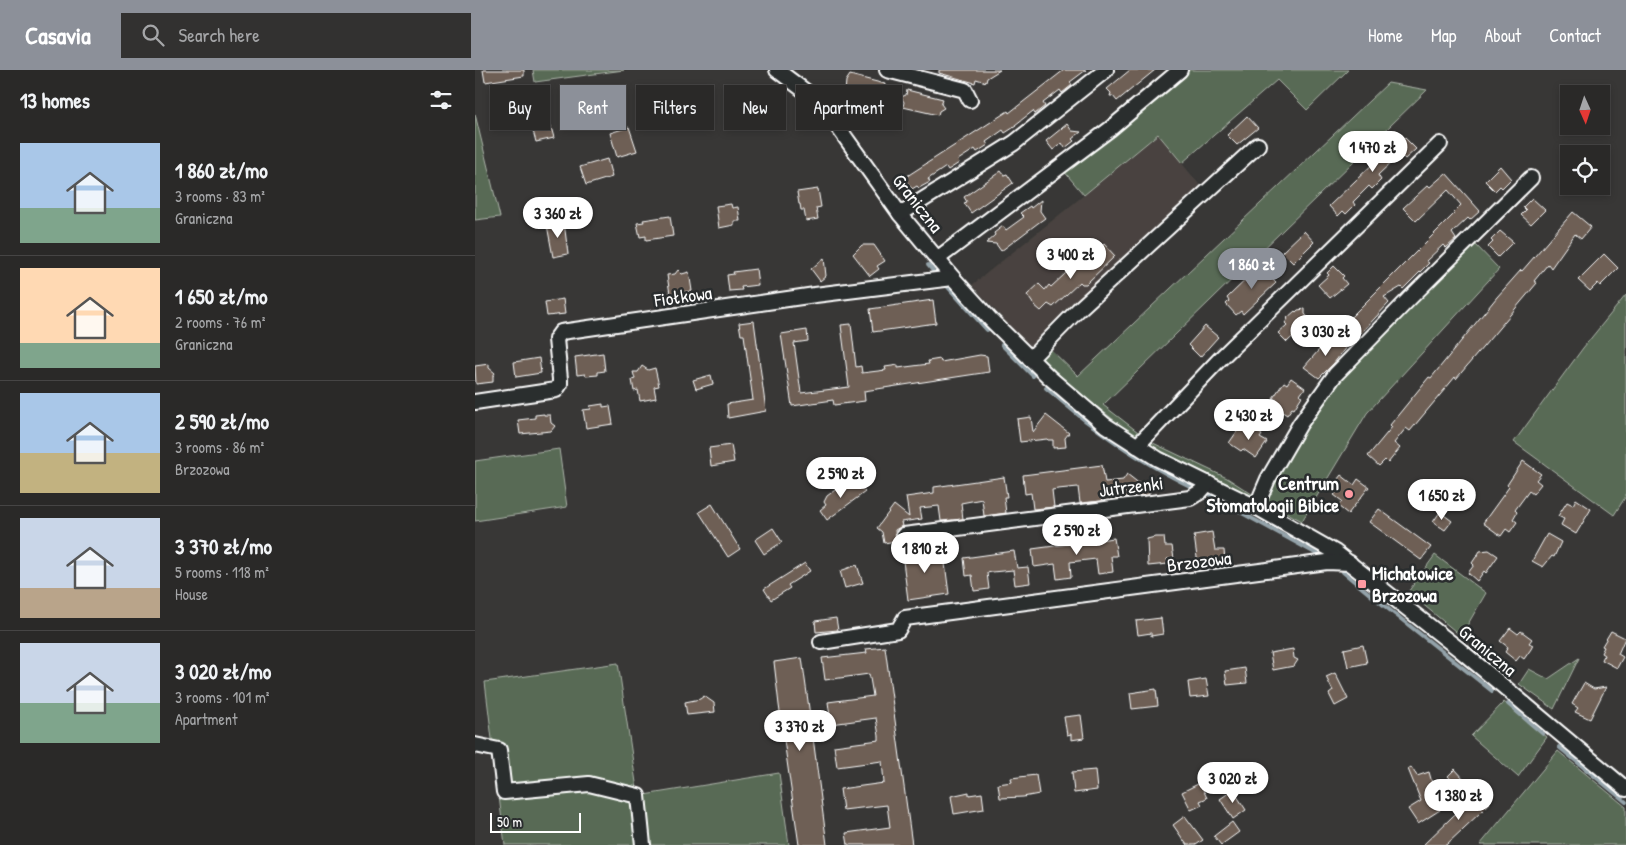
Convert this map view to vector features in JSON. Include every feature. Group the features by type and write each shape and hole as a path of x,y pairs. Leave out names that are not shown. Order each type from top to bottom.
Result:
{"street":[{"path":"887,70 965,90 970,100"},
{"path":"900,214 1014,142 1106,70"},
{"path":"937,258 1110,129 1180,70"},
{"name":"Graniczna","path":"784,72 809,94 835,122 900,214 953,278 991,320 1049,378 1105,425 1157,459 1256,507 1310,536 1350,563 1460,650 1626,789"},
{"path":"1137,446 1226,353 1440,144"},
{"path":"1030,359 1078,310 1258,145"},
{"path":"1256,507 1268,479 1300,424 1335,375 1531,178"},
{"name":"Fiołkowa","path":"475,402 556,390 561,379 556,339 561,332 815,295 953,278"},
{"name":"Jutrzenki","path":"903,535 1190,498 1200,492 1208,483"},
{"name":"Brzozowa","path":"821,642 898,630 905,618 1327,562 1350,563"},
{"path":"475,745 499,750 504,792 589,784 638,796 643,845"}],"shaded area":[{"path":"1158,134 1203,189 1033,351 972,285"}],"green space":[{"path":"533,70 624,70 535,82"},
{"path":"1185,70 1348,70 1307,110 1277,80 1182,163 1158,134 1084,195 1063,170"},
{"path":"1388,83 1427,90 1103,405 1151,442 1227,478 1255,496 1139,440 1081,394 1033,351 1048,347 1078,376"},
{"path":"475,114 500,217 475,220"},
{"path":"1474,243 1499,269 1367,413 1302,521 1265,501 1302,434 1332,387"},
{"path":"1626,295 1626,496 1614,515 1514,442 1583,348"},
{"path":"559,449 567,507 475,521 475,461"},
{"path":"1435,555 1486,593 1461,636 1408,592"},
{"path":"1579,658 1554,709 1519,684 1529,669 1548,679"},
{"path":"618,663 638,796 779,773 789,845 505,845 485,682"},
{"path":"1504,702 1547,737 1518,777 1471,736"},
{"path":"1558,751 1626,807 1626,845 1480,845"}],"building":[{"path":"483,70 524,70 524,76 485,82"},
{"path":"939,70 1000,70 987,78 986,82 976,79 975,83 939,73"},
{"path":"1064,70 1086,70 1070,82 1072,85 1062,93 1060,90 1043,103 1045,106 1035,114 1033,111 1016,126 1005,133 1003,130 986,142 988,145 977,152 975,149 958,160 959,163 948,170 946,167 928,179 930,182 919,188 917,186 912,189 904,178 1008,111 1009,113"},
{"path":"1130,70 1155,70 1117,101 1113,96 1110,96 1111,93 1107,89"},
{"path":"850,75 885,84 846,85"},
{"path":"907,90 943,99 941,104 944,108 939,111 938,115 903,107 902,97 906,95"},
{"path":"1247,116 1258,128 1237,145 1227,135"},
{"path":"550,123 554,138 536,142 533,130 550,130"},
{"path":"1067,124 1072,131 1081,132 1065,148 1062,143 1053,150 1046,141"},
{"path":"629,127 637,151 617,157 610,133 626,130"},
{"path":"1401,134 1416,149 1405,159 1400,154 1378,175 1381,180 1372,189 1369,186 1353,202 1355,205 1346,214 1343,211 1338,216 1329,206 1380,157 1375,152 1390,138 1393,142"},
{"path":"607,159 612,177 586,185 580,167"},
{"path":"1500,166 1511,179 1502,188 1500,186 1495,191 1485,181"},
{"path":"1001,171 1004,175 1007,174 1013,183 971,213 964,203 967,202 964,197"},
{"path":"1446,173 1480,211 1470,220 1468,218 1452,233 1456,239 1446,248 1443,245 1426,261 1429,263 1403,289 1401,287 1384,297 1389,303 1361,333 1357,331 1347,321 1461,205 1448,190 1416,221 1403,208 1428,185 1430,187"},
{"path":"818,189 821,207 816,208 818,219 806,221 804,210 801,210 799,204 797,192"},
{"path":"1532,198 1545,210 1531,224 1521,215 1526,210 1523,207"},
{"path":"1041,200 1040,211 1045,218 1001,251 996,244 986,243 995,235 994,233 1003,226 1006,230 1024,217 1020,213 1030,206 1031,208"},
{"path":"731,204 732,208 738,207 740,221 734,221 734,225 719,228 716,206"},
{"path":"1573,212 1591,227 1581,239 1575,234 1551,268 1548,264 1534,281 1537,283 1456,379 1455,377 1410,431 1406,428 1394,443 1400,448 1388,463 1385,460 1379,466 1368,456 1392,427 1390,425 1497,297"},
{"path":"670,216 673,236 646,240 646,236 640,237 637,223 644,222 643,220"},
{"path":"564,222 568,254 553,257 547,225"},
{"path":"1304,231 1314,242 1293,263 1282,252"},
{"path":"1500,231 1513,242 1498,257 1488,247 1493,242 1491,240"},
{"path":"1104,244 1115,256 1086,284 1080,282 1053,307 1048,304 1041,311 1034,305 1027,295 1039,284 1045,290 1049,285 1051,287 1080,260 1084,264"},
{"path":"862,245 874,245 885,261 877,266 879,269 870,276 853,254"},
{"path":"1604,254 1618,268 1600,286 1598,283 1590,291 1578,280"},
{"path":"824,258 826,276 820,281 811,269"},
{"path":"1261,265 1264,268 1267,265 1278,276 1273,280 1276,283 1243,314 1241,311 1236,315 1226,304 1229,301 1227,298"},
{"path":"1334,266 1344,276 1342,278 1347,284 1330,298 1318,285 1329,275 1327,273"},
{"path":"756,269 758,285 741,287 742,290 729,291 727,275 734,274 733,272"},
{"path":"678,270 682,274 689,272 692,291 670,294 667,275 675,274"},
{"path":"563,299 565,314 547,316 545,302"},
{"path":"933,300 936,323 873,332 870,309"},
{"path":"1305,309 1305,314 1310,320 1287,342 1278,333 1287,325 1285,323 1287,318 1295,311"},
{"path":"754,321 766,411 728,418 727,404 753,400 744,335 741,335 739,323"},
{"path":"851,324 856,367 861,366 862,373 886,370 885,367 898,365 898,368 929,364 928,361 940,359 941,362 980,355 987,356 989,372 864,391 865,401 834,405 833,400 792,406 781,334 807,330 808,341 794,343 801,393 849,387 841,325"},
{"path":"1205,326 1218,337 1200,357 1188,345"},
{"path":"1333,334 1346,347 1319,378 1304,367"},
{"path":"603,353 605,371 598,372 598,375 577,375 575,357"},
{"path":"539,358 541,373 516,377 514,362"},
{"path":"489,364 489,368 495,373 493,382 476,384 475,366"},
{"path":"642,366 648,370 655,368 659,386 654,387 656,398 640,401 638,390 634,391 632,380 635,379 633,372 638,372"},
{"path":"711,375 713,384 696,389 693,380"},
{"path":"1291,378 1305,388 1294,409 1292,408 1287,415 1273,406 1277,400 1273,398 1284,382 1287,384"},
{"path":"603,404 603,407 610,406 613,424 586,428 583,410 591,409 590,406"},
{"path":"535,415 550,415 551,423 555,426 551,431 520,434 518,420 535,418"},
{"path":"1046,415 1069,433 1065,438 1066,447 1053,448 1053,440 1047,439 1020,442 1017,419 1031,417 1033,432"},
{"path":"1243,427 1248,430 1250,427 1262,435 1260,438 1267,442 1256,458 1243,449 1241,451 1229,443 1238,430 1240,431"},
{"path":"731,445 734,462 711,466 709,448"},
{"path":"1523,461 1541,474 1536,480 1541,484 1533,494 1529,491 1515,510 1517,512 1513,519 1517,522 1510,532 1506,529 1501,536 1483,523 1509,487 1507,485"},
{"path":"1102,465 1105,482 1123,480 1127,474 1150,492 1148,495 1129,497 1125,497 1125,492 1101,495 1102,501 1080,503 1078,487 1058,489 1052,490 1054,507 1033,509 1031,493 1025,494 1023,475"},
{"name":"Centrum Stomatologii Bibice","path":"1341,475 1354,485 1358,479 1369,487 1348,514 1338,506 1342,501 1330,489"},
{"path":"1004,477 1007,497 1004,497 1006,513 984,516 982,499 961,503 963,519 941,521 939,506 920,508 922,519 901,522 902,526 895,530 896,541 884,543 882,532 877,528 894,505 909,517 906,497 934,493 934,487"},
{"path":"857,483 865,492 827,520 820,510 826,505 824,502 827,496 842,485"},
{"path":"1576,499 1591,509 1576,534 1561,525 1564,519 1558,516 1567,502 1573,505"},
{"path":"712,504 740,549 728,557 699,512"},
{"path":"1379,509 1431,547 1421,560 1369,522"},
{"path":"1440,512 1452,521 1445,530 1433,522"},
{"path":"773,528 782,542 764,554 755,540"},
{"path":"1212,532 1215,550 1224,550 1225,561 1198,565 1194,535"},
{"path":"1547,534 1561,542 1554,557 1552,556 1543,567 1532,561"},
{"path":"1164,537 1165,546 1172,546 1174,559 1167,559 1168,564 1148,566 1147,539"},
{"path":"1114,538 1117,556 1111,556 1113,572 1098,574 1096,559 1070,562 1071,577 1057,579 1055,564 1034,567 1032,549"},
{"path":"943,548 949,594 908,600 902,553"},
{"path":"1489,550 1498,556 1486,573 1484,571 1477,581 1468,573 1480,551"},
{"path":"1014,551 1017,568 1028,567 1030,583 1015,585 1013,570 992,572 987,573 989,589 974,591 972,575 966,576 964,558"},
{"path":"805,563 810,571 788,585 790,588 771,600 764,589"},
{"path":"857,565 863,583 845,588 840,571"},
{"path":"836,618 838,630 816,632 815,621"},
{"path":"1161,618 1163,634 1151,636 1151,633 1138,635 1136,621"},
{"path":"1510,628 1518,634 1521,631 1532,639 1529,643 1533,645 1524,659 1520,656 1516,661 1505,652 1508,647 1500,641"},
{"path":"1611,631 1625,638 1618,654 1623,657 1617,668 1602,660 1604,655 1601,653 1604,647 1602,646"},
{"path":"1363,645 1367,663 1348,667 1344,649"},
{"path":"885,647 912,845 848,845 846,833 890,827 887,805 843,810 840,789 884,783 882,761 837,767 834,746 879,740 879,736 876,718 831,724 828,702 873,696 869,674 825,680 822,658 867,653 866,649"},
{"path":"1293,649 1294,658 1298,660 1294,666 1273,670 1270,653"},
{"path":"802,658 827,845 799,845 779,705 774,662"},
{"path":"1245,668 1247,683 1227,685 1225,671"},
{"path":"1335,673 1348,699 1335,706 1329,694 1333,691 1326,677"},
{"path":"1206,679 1209,696 1190,698 1188,682"},
{"path":"1584,683 1594,689 1606,687 1590,719 1575,712 1578,708 1572,704"},
{"path":"1156,689 1158,706 1132,709 1130,693"},
{"path":"704,696 714,703 715,712 687,715 685,702 700,699"},
{"path":"1081,715 1084,738 1071,740 1071,734 1067,735 1064,717"},
{"path":"1411,767 1417,776 1429,772 1433,786 1425,789 1440,810 1418,824 1408,809 1421,801 1408,769"},
{"path":"1455,769 1472,788 1464,794 1448,776"},
{"path":"1095,770 1097,790 1074,793 1072,772"},
{"path":"1036,775 1039,794 1000,798 998,784 1012,782 1011,778"},
{"path":"1200,783 1207,798 1200,801 1202,805 1191,810 1182,792"},
{"path":"1233,790 1246,810 1233,819 1220,799"},
{"path":"1479,791 1490,803 1481,812 1446,845 1423,845"},
{"path":"969,792 969,795 982,793 984,809 954,814 951,796"},
{"path":"1185,816 1203,840 1196,845 1187,845 1173,825"},
{"path":"1232,822 1239,832 1221,845 1214,836"}],"waterway":[{"path":"928,265 933,271"},
{"path":"946,285 987,330"},
{"path":"1002,345 1033,376"},
{"path":"1046,388 1114,442 1152,466 1192,487"},
{"path":"1211,496 1317,554"},
{"path":"1343,572 1492,691"},
{"path":"1508,704 1543,734"},
{"path":"1559,747 1626,802"}],"place":[{"name":"Centrum Stomatologii Bibice","path":"1349,494"},
{"name":"Michałowice Brzozowa","path":"1362,584"}]}
